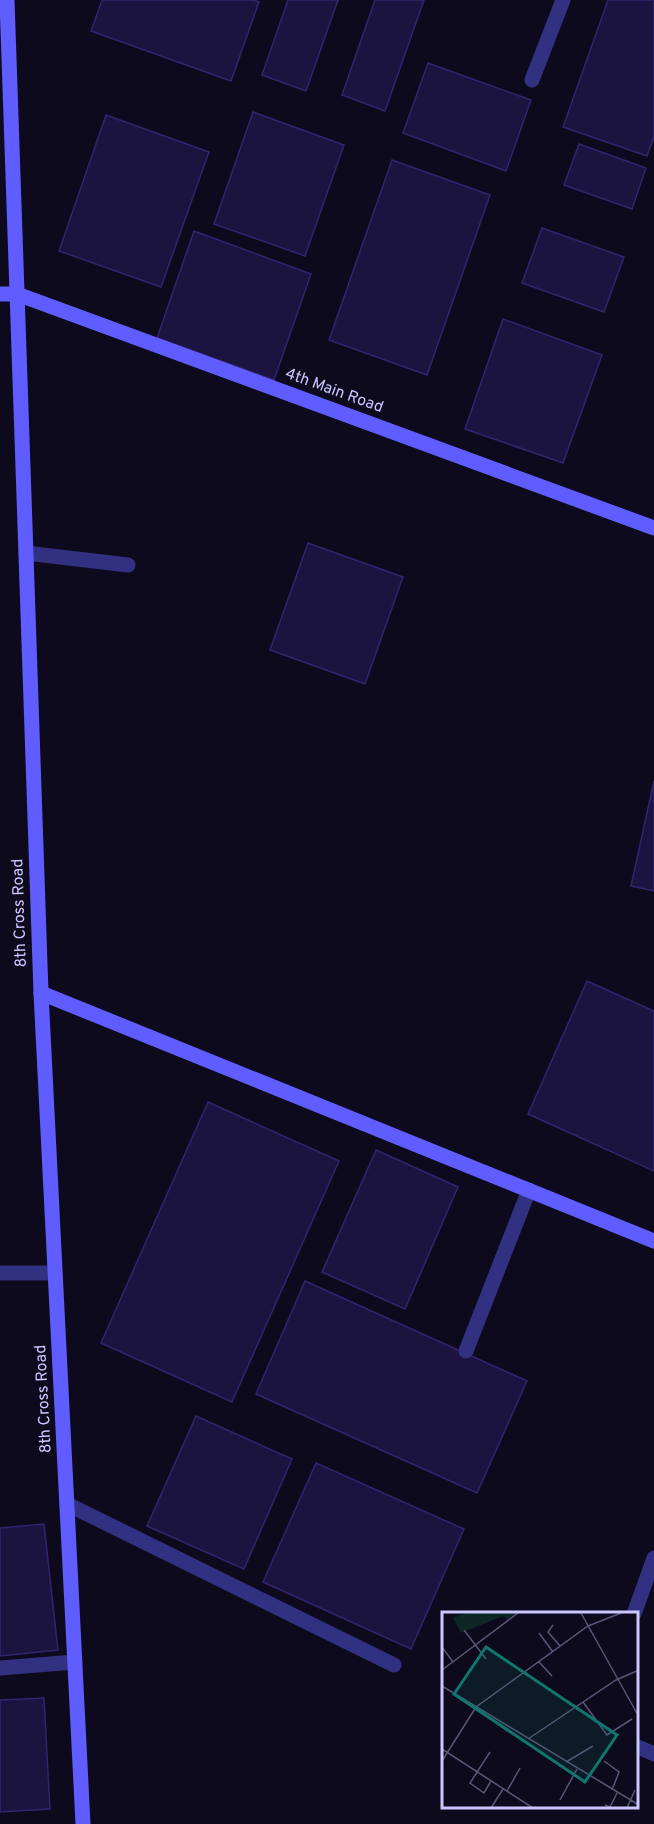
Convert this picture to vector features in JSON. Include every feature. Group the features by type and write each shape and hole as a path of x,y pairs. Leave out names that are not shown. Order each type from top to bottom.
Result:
{"street":[{"name":"8th Cross Road","path":"7,0 41,993 83,1824"},
{"path":"532,80 564,0"},
{"name":"4th Main Road","path":"0,294 17,294 654,528"},
{"path":"26,553 128,566"},
{"path":"41,993 654,1241"},
{"path":"466,1351 530,1190"},
{"path":"0,1272 55,1273"},
{"path":"67,1504 394,1665"},
{"path":"635,1612 654,1558"},
{"path":"0,1668 75,1662"},
{"path":"639,1748 654,1754"}],"building":[{"path":"102,0 254,0 259,2 231,81 91,31"},
{"path":"288,0 338,0 306,91 262,75"},
{"path":"375,0 424,0 385,111 342,95"},
{"path":"608,0 654,0 654,137 647,156 563,127"},
{"path":"428,63 531,100 506,171 403,133"},
{"path":"253,112 344,145 305,256 214,224"},
{"path":"106,115 209,152 161,287 59,251"},
{"path":"579,144 646,168 632,209 564,185"},
{"path":"392,160 490,195 427,375 329,340"},
{"path":"542,228 624,257 604,312 522,283"},
{"path":"194,231 311,274 274,380 157,338"},
{"path":"503,319 602,355 563,463 465,429"},
{"path":"308,543 403,577 365,684 270,650"},
{"path":"654,781 654,891 631,886"},
{"path":"587,981 654,1011 654,1171 528,1114"},
{"path":"208,1102 339,1161 232,1402 101,1343"},
{"path":"376,1150 458,1187 405,1309 322,1272"},
{"path":"305,1281 527,1381 477,1493 256,1394"},
{"path":"196,1416 292,1459 244,1569 147,1526"},
{"path":"316,1463 464,1529 411,1649 263,1582"},
{"path":"44,1524 58,1650 0,1656 0,1528"},
{"path":"44,1698 50,1809 0,1812 0,1700"}]}
